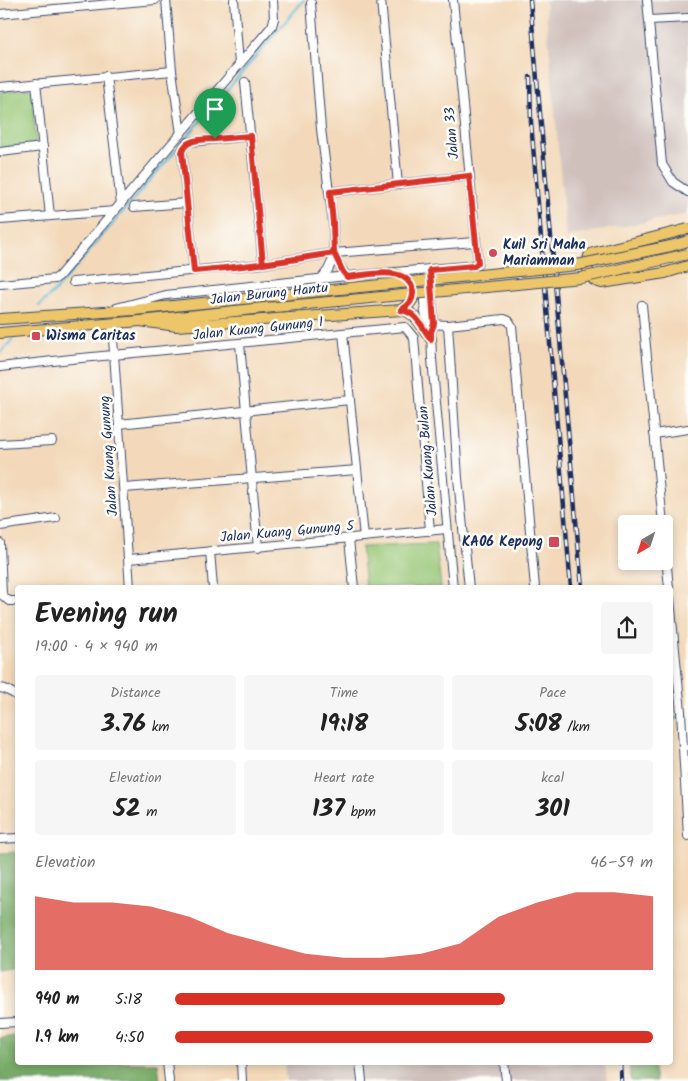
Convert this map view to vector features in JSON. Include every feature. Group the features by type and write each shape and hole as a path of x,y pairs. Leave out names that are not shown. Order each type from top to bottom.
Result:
{"main road":[{"path":"686,269 602,283 595,282 591,278 587,261 593,253 688,229"},
{"name":"Jalan Burung Hantu","path":"0,319 252,298 577,265 688,241"},
{"name":"Jalan Burung Hantu","path":"0,333 112,324 581,278 688,254"},
{"path":"396,273 408,280 413,295 411,302 401,310"},
{"path":"140,321 176,326 401,310 407,311 436,328"}],"street":[{"path":"0,14 57,4 154,0"},
{"path":"166,0 172,71 181,134"},
{"path":"234,0 239,64"},
{"path":"0,284 57,278 274,23 273,0"},
{"path":"381,0 398,185"},
{"name":"Jalan 33","path":"426,271 474,266 478,263 453,0"},
{"path":"647,0 662,164 673,182 688,192"},
{"path":"311,3 321,129 333,223 334,255 328,270 321,279"},
{"path":"649,20 688,18"},
{"path":"0,86 172,71"},
{"path":"106,76 121,204"},
{"path":"245,82 263,264"},
{"path":"36,83 50,216"},
{"path":"194,271 182,152 184,146 188,142 251,136"},
{"path":"0,152 43,147"},
{"path":"330,192 469,176"},
{"path":"134,207 187,203"},
{"path":"0,220 115,211"},
{"path":"73,282 475,242"},
{"path":"334,255 347,277"},
{"path":"104,311 166,295 321,279 426,271 458,478 469,585"},
{"name":"Jalan Kuang Bulan","path":"426,271 436,328 447,530 453,585"},
{"path":"642,305 662,515"},
{"path":"436,328 504,319 509,321 512,326 535,585"},
{"name":"Jalan Kuang Gunung","path":"112,324 130,585"},
{"name":"Jalan Kuang Gunung 1","path":"0,367 405,327 414,338 430,531"},
{"path":"344,333 364,537"},
{"path":"240,344 258,548"},
{"path":"119,424 350,400"},
{"path":"654,434 688,430"},
{"path":"0,444 52,441"},
{"path":"124,488 357,470"},
{"path":"0,526 56,518"},
{"name":"Jalan Kuang Gunung 5","path":"128,559 447,530"},
{"path":"349,539 354,585"},
{"path":"0,542 2,595 9,601 15,601"},
{"path":"210,552 213,585"},
{"path":"667,570 669,585"},
{"path":"673,630 681,712 688,836"},
{"path":"0,688 15,694"},
{"path":"0,839 15,838"},
{"path":"0,1024 15,1022"},
{"path":"167,1065 169,1081"},
{"path":"240,1065 242,1081"},
{"path":"360,1065 362,1081"},
{"path":"504,1065 506,1081"}],"shaded area":[{"path":"545,0 688,0 688,214 566,237"},
{"path":"284,1065 605,1065 607,1081 286,1081"}],"green space":[{"path":"32,88 36,143 0,148 0,92"},
{"path":"436,544 441,585 365,585 361,547"},
{"path":"15,852 15,969 0,972 0,853"},
{"path":"15,1036 15,1065 158,1065 160,1081 0,1081 0,1038"},
{"path":"629,1065 653,1065 656,1081 631,1081"}],"waterway":[{"path":"39,306 56,290 304,0"},
{"path":"0,353 13,339"},
{"path":"673,719 688,717"}],"railway":[{"path":"530,0 582,585"},
{"path":"530,77 531,122 571,585"},
{"path":"620,1065 621,1081"}],"place":[{"name":"Kuil Sri Maha Mariamman","path":"493,253"},
{"name":"Wisma Caritas","path":"36,336"},
{"name":"KA06 Kepong","path":"554,542"}],"route":[{"path":"215,139 188,142 182,152 194,271 227,268 263,264 295,260 334,253 330,192 469,176 478,263 477,266 430,270 434,324 431,339 416,317 407,311 401,310 411,302 413,295 408,280 396,273 347,277 334,257 334,253 263,264 251,136 215,139"}]}
